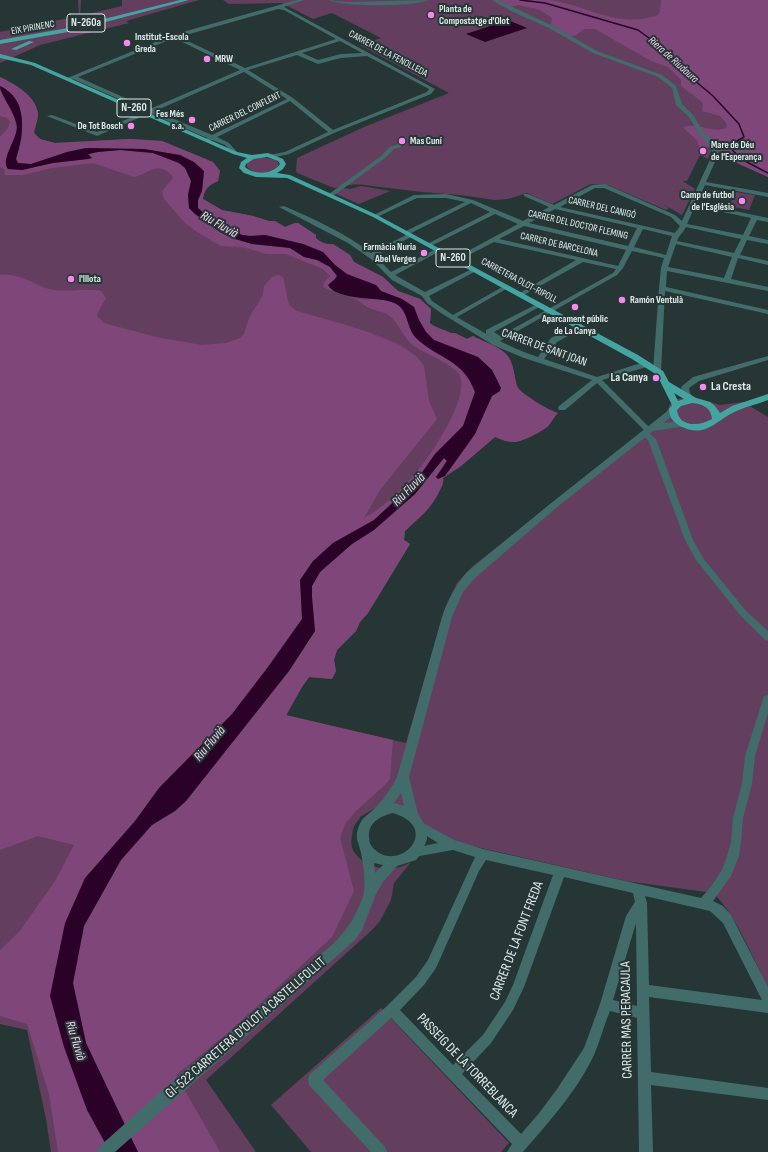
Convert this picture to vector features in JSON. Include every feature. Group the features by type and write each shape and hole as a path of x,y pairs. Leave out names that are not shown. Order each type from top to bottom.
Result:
{"main road":[{"name":"EIX PIRINENC","path":"1,39 18,40 68,30 186,0"},
{"name":"N-260a","path":"1,39 73,26 169,5"},
{"name":"N-260a","path":"14,49 39,40 126,16"},
{"name":"N-260","path":"1,39 11,42 14,49 33,64"},
{"name":"N-260a","path":"22,51 26,46 39,40"},
{"name":"N-260","path":"0,55 8,53 14,49"},
{"name":"N-260","path":"0,55 33,64 70,78 209,139 236,154 252,157 271,156 281,164 268,174 255,174 247,172 242,166 243,162 236,154"},
{"name":"N-260","path":"243,162 252,157"},
{"name":"CARRETERA OLOT-RIPOLL","path":"281,164 283,172 288,176 375,216 579,326 657,370 666,384 674,408"},
{"name":"CARRETERA OLOT-RIPOLL","path":"268,174 288,176"},
{"name":"CARRETERA OLOT-RIPOLL","path":"666,384 691,399"},
{"name":"N-260","path":"674,408 675,418 683,424 691,427 705,427 712,424 734,408 768,397"},
{"name":"N-260","path":"691,399 711,407 734,408"},
{"path":"674,408 681,402 691,399"},
{"path":"711,407 716,412 716,420"}],"street":[{"path":"70,78 181,34 278,8 302,0"},
{"path":"331,0 348,3 403,3 426,0"},
{"path":"495,0 551,27 595,52 660,76 674,87 679,105 690,116 716,153 683,225 675,238 664,268 657,370"},
{"name":"CARRER DE LA FENOLLEDA","path":"271,156 287,153 332,132 432,91 430,87 285,9 278,8"},
{"path":"181,34 172,31 166,33 215,54 244,70 291,99 332,132"},
{"path":"50,116 97,134 244,70 340,39"},
{"path":"298,53 318,62 342,56 368,54"},
{"name":"CARRER DEL CONFLENT","path":"209,139 291,99"},
{"path":"702,134 718,146 737,146 744,150"},
{"path":"330,195 383,157 392,148 399,146"},
{"path":"281,164 287,153"},
{"path":"702,183 768,195"},
{"path":"455,260 594,186 605,186 672,216 683,225 768,242"},
{"name":"CARRER DEL CANIGÓ","path":"526,195 554,207 641,227 736,256 768,263"},
{"name":"CARRER DEL DOCTOR FLEMING","path":"375,216 416,196 446,196 471,200 524,224 667,257"},
{"path":"371,256 471,200"},
{"path":"693,204 768,220"},
{"name":"CARRER DE SANT JOAN","path":"282,207 315,222 371,256 390,275 406,286 424,295 429,302 443,312 498,341 540,360 598,379 652,439 689,540 700,560 743,613 768,637"},
{"path":"429,245 496,211"},
{"path":"727,280 754,217"},
{"path":"538,305 489,332 498,341 615,274 620,268 641,227"},
{"name":"CARRER DE BARCELONA","path":"493,240 620,268"},
{"path":"390,275 438,250"},
{"path":"520,295 582,260"},
{"path":"664,268 768,289"},
{"path":"424,295 474,270"},
{"path":"456,315 506,287"},
{"path":"662,288 768,310"},
{"path":"540,360 554,340 579,326"},
{"path":"691,399 686,394 685,387 696,380 768,358"},
{"path":"562,408 598,379 646,364"},
{"path":"452,846 414,852 401,860 394,861 376,857 367,850 362,839 363,828 369,818 379,811 394,795 403,777 453,600 462,584 471,575 553,506 647,432 674,408"},
{"path":"647,432 667,425 683,424"},
{"path":"704,903 714,892 727,872 733,856 738,818 747,784 750,756 760,718 768,698"},
{"path":"403,777 412,815 421,827 439,840 452,846 560,872 704,903 719,910 727,919 768,1000"},
{"path":"379,811 393,808 412,815"},
{"path":"414,852 422,838 421,827"},
{"name":"GI-522 CARRETERA D'OLOT A CASTELLFOLLIT","path":"367,850 371,891"},
{"path":"380,1152 314,1080 391,1010 420,981 432,964 474,868 483,854"},
{"name":"GI-522 CARRETERA D'OLOT A CASTELLFOLLIT","path":"104,1152 165,1097 342,944 357,926 371,891 379,878 394,861"},
{"name":"CARRER DE LA FONT FREDA","path":"453,1074 488,1039 509,1006 518,987 560,872"},
{"name":"CARRER MAS PERACAULA","path":"638,888 641,903 646,1152"},
{"path":"517,1148 545,1117 577,1072 589,1051 606,1004 632,916 641,903"},
{"path":"643,990 768,1007"},
{"path":"606,1004 643,1013"},
{"name":"PASSEIG DE LA TORREBLANCA","path":"391,1010 453,1074 517,1148"},
{"path":"644,1078 768,1094"}],"shaded area":[{"path":"78,0 81,0 80,16 122,6 122,0 199,0 126,21 129,23 40,45 0,63 0,32 79,16"},
{"path":"223,0 768,0 730,151 711,151 708,159 700,155 687,181 683,181 695,189 682,215 656,200 669,208 666,210 608,185 591,184 552,204 527,193 508,199 495,200 361,185 348,185 334,188 297,173 297,158 364,127 449,93 360,45 381,38 332,13 313,19 282,3 229,4"},
{"path":"492,0 550,0 616,18 643,19 658,15 661,0 768,0 768,177 730,160 724,154 710,147 699,147 695,138 684,127 695,126 716,130 726,128 727,124 720,116 702,111 702,102 681,86 681,80 668,67 651,61 595,29 584,29 576,35 570,37 551,25 552,18 538,9 518,5 507,8"},
{"path":"0,77 24,91 33,101 38,114 34,133 40,139 55,143 130,139 162,141 213,162 220,171 218,181 208,188 204,193 203,199 222,210 253,216 269,221 275,221 285,227 298,223 316,235 316,238 320,241 326,244 333,244 350,255 354,262 383,277 398,291 420,299 431,309 430,323 432,325 467,339 473,336 503,351 511,361 519,389 548,409 558,413 549,425 526,439 513,442 495,437 461,466 443,478 442,486 437,497 425,512 405,531 404,540 410,544 368,613 360,622 356,631 337,650 334,660 336,671 332,679 309,677 286,716 406,743 445,608 457,583 473,566 666,413 670,404 677,399 694,397 720,405 743,402 768,417 768,988 736,924 721,901 713,893 626,881 423,834 408,812 375,808 360,817 357,821 353,829 353,850 364,862 379,868 396,868 411,862 394,883 391,900 380,921 372,930 206,1080 256,1152 51,1152 46,1119 27,1030 0,1024"},
{"path":"0,77 24,91 33,101 38,114 34,133 40,139 55,143 130,139 162,141 213,162 220,171 218,181 208,188 204,193 203,199 222,210 253,216 269,221 275,221 285,227 298,223 316,235 316,238 320,241 326,244 333,244 350,255 354,262 383,277 398,291 420,299 431,309 430,323 432,325 467,339 473,336 503,351 511,361 519,389 548,409 558,413 549,425 526,439 513,442 495,437 461,466 443,478 442,486 437,497 425,512 405,531 404,540 410,544 368,613 360,622 356,631 337,650 334,660 336,671 332,679 309,677 286,715 393,740 390,779 355,812 345,824 340,838 354,891 332,937 229,1032 176,1075 220,1152 138,1152 86,1043 73,983 84,926 121,860 152,824 175,811 186,801 289,671 315,631 312,586 320,572 352,544 374,530 415,494 444,458 447,460 436,477 450,469 475,434 492,396 500,391 501,388 492,370 478,357 434,340 426,332 414,307 402,299 381,291 376,285 347,275 323,252 303,244 265,235 242,235 207,216 198,208 198,200 202,191 204,171 180,155 144,149 86,148 67,152 31,164 18,163 16,159 22,137 20,106 5,88 0,86"},
{"path":"0,90 10,107 16,127 15,140 6,161 8,169 22,170 53,163 88,159 88,155 98,152 120,150 153,153 179,163 185,168 191,181 188,195 189,208 195,214 220,232 232,238 252,244 290,248 304,257 317,260 330,267 337,276 330,283 333,291 357,298 383,299 396,303 403,310 410,329 416,337 432,350 457,365 470,381 475,392 463,426 435,454 416,481 374,520 333,543 302,603 302,619 232,714 159,788 135,821 54,970 110,1152 58,1152 49,1094 27,1024 0,1016 0,950 19,932 55,881 74,845 38,836 0,850 0,275 16,276 54,290 101,291 106,298 97,316 104,323 156,337 202,345 226,343 240,338 244,334 249,318 263,295 264,286 272,277 278,275 283,277 289,305 297,311 371,333 400,345 417,357 424,366 429,401 437,419 380,490 364,518 385,504 395,495 421,466 436,445 451,419 460,397 461,386 460,378 456,371 410,343 395,321 387,314 367,307 353,298 331,291 323,287 325,281 330,276 323,269 286,254 267,254 242,247 221,246 197,232 185,223 164,199 162,191 173,178 163,169 154,169 134,177 93,163 52,168 23,175 4,175 5,170 0,167 0,137 8,128 10,122 7,118 0,116"},
{"path":"261,157 276,160 279,164 277,168 273,171 259,173 250,170 247,167 247,163"},
{"path":"361,186 390,191 359,204 336,194 336,192 344,188 350,189"},
{"name":"Camp de futbol de l'Església","path":"736,192 755,195 749,210 729,206"},
{"path":"381,1008 509,1143 501,1152 311,1152 271,1105"}],"water":[{"path":"508,20 527,28 485,42 466,34"},
{"name":"Riu Fluvià","path":"0,86 9,92 16,100 20,108 22,129 16,159 18,163 31,164 67,152 86,148 144,149 180,155 194,162 204,171 202,191 198,200 198,208 207,216 242,235 265,235 303,244 323,252 335,265 347,274 376,285 381,291 402,299 414,307 426,332 434,340 478,357 492,370 501,388 500,391 492,396 475,434 445,476 438,479 436,477 447,461 444,458 415,494 374,530 352,544 320,572 312,586 315,631 289,671 186,801 175,811 152,825 121,860 84,926 73,983 86,1043 138,1152 110,1152 87,1110 64,1047 50,996 65,923 85,878 135,821 159,788 232,714 302,619 300,580 313,561 333,543 374,520 416,481 435,454 463,426 475,392 470,381 457,366 424,345 416,338 410,329 405,314 399,306 387,301 340,294 328,285 337,276 330,267 317,260 304,257 290,248 252,244 232,238 220,232 195,214 189,208 188,195 191,181 185,168 179,163 153,153 120,150 88,154 92,158 88,159 53,163 22,170 8,169 6,165 7,155 17,127 14,116"}],"waterway":[{"name":"Riera de Riudaura","path":"520,0 545,3 638,30 660,46 687,74 713,96 739,124 744,137 737,141 731,149 743,160 768,173"}],"place":[{"name":"Planta de Compostatge d'Olot","path":"431,15"},
{"name":"Institut-Escola Greda","path":"127,43"},
{"name":"MRW","path":"207,59"},
{"name":"Fes Més s.a.","path":"192,120"},
{"name":"De Tot Bosch","path":"131,126"},
{"name":"Mas Cuní","path":"402,141"},
{"name":"Mare de Déu de l'Esperança","path":"703,151"},
{"name":"Camp de futbol de l'Església","path":"742,201"},
{"name":"Farmàcia Nuria Abel Verges","path":"424,253"},
{"name":"l'Illota","path":"71,279"},
{"name":"Ramón Ventulà","path":"622,300"},
{"name":"Aparcament públic de La Canya","path":"575,307"},
{"name":"La Canya","path":"656,378"},
{"name":"La Cresta","path":"703,387"}]}
